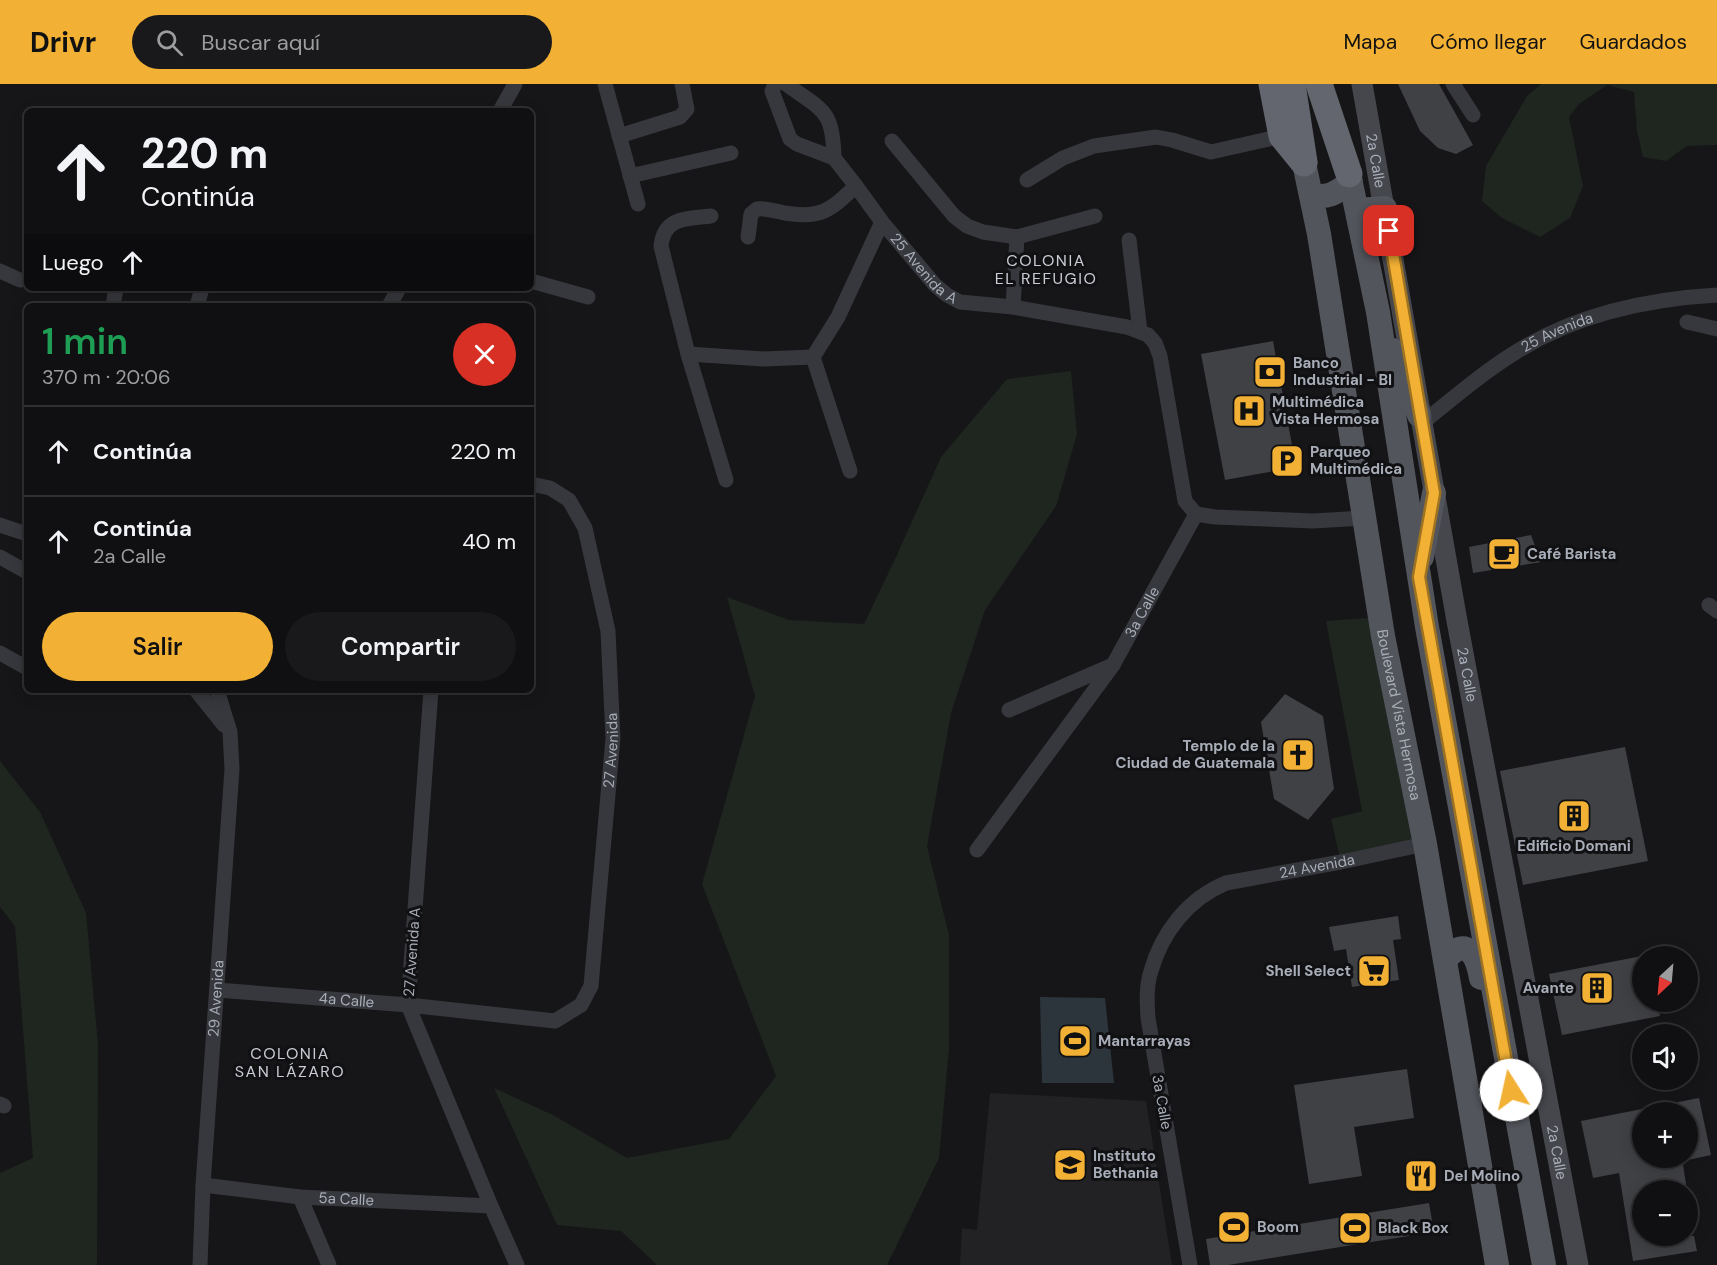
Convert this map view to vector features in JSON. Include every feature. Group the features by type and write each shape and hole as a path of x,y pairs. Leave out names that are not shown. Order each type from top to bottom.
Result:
{"highway":[{"path":"1272,84 1282,136 1304,163"},
{"path":"1292,84 1304,163"},
{"path":"1319,84 1350,178"},
{"path":"1339,84 1351,136 1350,178"}],"main road":[{"name":"Boulevard Vista Hermosa","path":"1304,163 1318,234 1383,636 1425,844 1481,1183 1497,1265"},
{"path":"1311,195 1331,196 1350,178"},
{"path":"1350,178 1378,312 1419,577 1544,1265"},
{"path":"1318,234 1320,220 1330,211 1358,216 1385,208"},
{"path":"1378,312 1420,420"},
{"path":"1419,577 1434,493"},
{"path":"1445,960 1455,950 1464,949 1474,954 1478,963 1507,1111 1520,1137"}],"street":[{"path":"502,108 515,84"},
{"path":"605,84 639,204"},
{"path":"619,136 680,117 687,109 682,84"},
{"path":"775,84 772,91 790,138 797,144 834,158 833,131 826,114 786,84"},
{"name":"2a Calle","path":"1362,84 1420,420 1578,1265"},
{"path":"1453,84 1473,115"},
{"path":"1028,180 1078,151 1104,144 1156,137 1211,152 1282,136"},
{"path":"892,141 954,216 967,226 983,232 1017,237 1095,216"},
{"path":"630,176 731,153"},
{"name":"25 Avenida A","path":"834,158 882,222 935,285 947,295 960,302 1013,307 1127,327 1140,331 1155,342 1160,356 1185,501 1196,513"},
{"path":"748,237 751,214 757,209 804,216 818,214 856,186"},
{"path":"711,216 674,221 664,232 661,246 688,354 726,480"},
{"path":"850,471 813,357 838,317 882,222"},
{"path":"1013,307 1017,237"},
{"path":"1129,240 1140,331"},
{"path":"0,271 20,280"},
{"path":"534,282 588,297"},
{"name":"25 Avenida","path":"1420,420 1518,350 1565,327 1641,303 1717,296"},
{"path":"1687,322 1717,328"},
{"path":"688,354 763,359 813,357"},
{"name":"27 Avenida","path":"534,485 550,488 568,500 585,528 608,631 613,738 591,986 581,1005"},
{"path":"1196,513 1215,517 1313,521 1364,518"},
{"name":"3a Calle","path":"977,850 1113,665 1196,513"},
{"path":"0,525 24,533"},
{"path":"0,557 24,570"},
{"path":"0,653 24,666"},
{"path":"1009,710 1113,665"},
{"path":"198,693 230,732"},
{"name":"29 Avenida","path":"200,1265 203,1185 232,769 230,732 218,693"},
{"name":"27 Avenida A","path":"431,693 408,1005 517,1265"},
{"name":"24 Avenida","path":"1211,889 1245,878 1341,862 1425,844"},
{"name":"3a Calle","path":"1190,1265 1148,1018 1147,992 1150,972 1172,924 1194,901 1211,889"},
{"name":"4a Calle","path":"217,990 408,1005 555,1021 581,1005"},
{"name":"5a Calle","path":"203,1185 300,1197 491,1206"},
{"path":"300,1197 329,1265"}],"shaded area":[{"path":"1541,84 1717,84 1717,145 1687,146 1666,161 1643,157 1637,131 1634,92 1607,85 1579,104 1569,117 1583,186 1570,218 1540,237 1502,218 1482,201 1486,166 1527,96"},
{"path":"1071,371 1077,434 1056,506 985,610 951,713 927,846 949,935 949,1048 939,1158 887,1265 657,1265 621,1231 557,1225 494,1088 553,1115 627,1158 729,1139 776,1076 702,884 755,696 727,597 789,620 864,624 941,457 1007,379"},
{"path":"1380,617 1425,844 1341,862 1331,819 1362,811 1326,621"},
{"path":"0,761 40,812 86,913 98,1045 97,1265 0,1265 0,1173 33,1158 15,926 0,907"},
{"name":"Mantarrayas","path":"1040,997 1105,998 1114,1083 1042,1083"},
{"name":"Instituto Bethania","path":"990,1093 1146,1101 1172,1265 960,1265 962,1228 977,1230"}],"building":[{"path":"1398,84 1439,84 1473,145 1456,154 1438,148 1420,131"},
{"name":"Multimédica Vista Hermosa","path":"1273,341 1296,467 1225,480 1201,354"},
{"name":"Café Barista","path":"1531,535 1541,562 1473,573 1469,547"},
{"name":"Templo de la Ciudad de Guatemala","path":"1285,694 1323,716 1334,789 1308,820 1274,799 1261,722"},
{"name":"Edificio Domani","path":"1625,747 1648,861 1523,885 1500,771"},
{"path":"1398,916 1401,939 1393,940 1399,980 1352,987 1346,949 1334,951 1329,927"},
{"name":"Avante","path":"1632,958 1632,1012 1659,1012 1660,1016 1562,1035 1549,974"},
{"path":"1407,1069 1414,1118 1354,1127 1362,1176 1309,1184 1294,1085"},
{"path":"1699,1098 1711,1155 1698,1158 1698,1102 1679,1102"},
{"path":"1632,1111 1632,1168 1684,1168 1685,1180 1632,1180 1632,1246 1696,1246 1697,1251 1633,1261 1619,1173 1593,1178 1581,1121"},
{"path":"1429,1203 1434,1232 1228,1265 1210,1265 1206,1239"}],"place":[{"name":"Banco Industrial - BI","path":"1270,372"},
{"name":"Multimédica Vista Hermosa","path":"1249,411"},
{"name":"Parqueo Multimédica","path":"1287,461"},
{"name":"Café Barista","path":"1504,554"},
{"name":"Templo de la Ciudad de Guatemala","path":"1298,755"},
{"name":"Edificio Domani","path":"1574,816"},
{"name":"Shell Select","path":"1374,971"},
{"name":"Avante","path":"1597,988"},
{"name":"Mantarrayas","path":"1075,1041"},
{"name":"Instituto Bethania","path":"1070,1165"},
{"name":"Del Molino","path":"1421,1176"},
{"name":"Boom","path":"1234,1227"},
{"name":"Black Box","path":"1355,1228"}],"district":[{"name":"COLONIA EL REFUGIO","path":"1046,269"},
{"name":"COLONIA SAN LÁZARO","path":"290,1062"}],"route":[{"path":"1389,231 1434,493 1419,577 1511,1090"}]}
